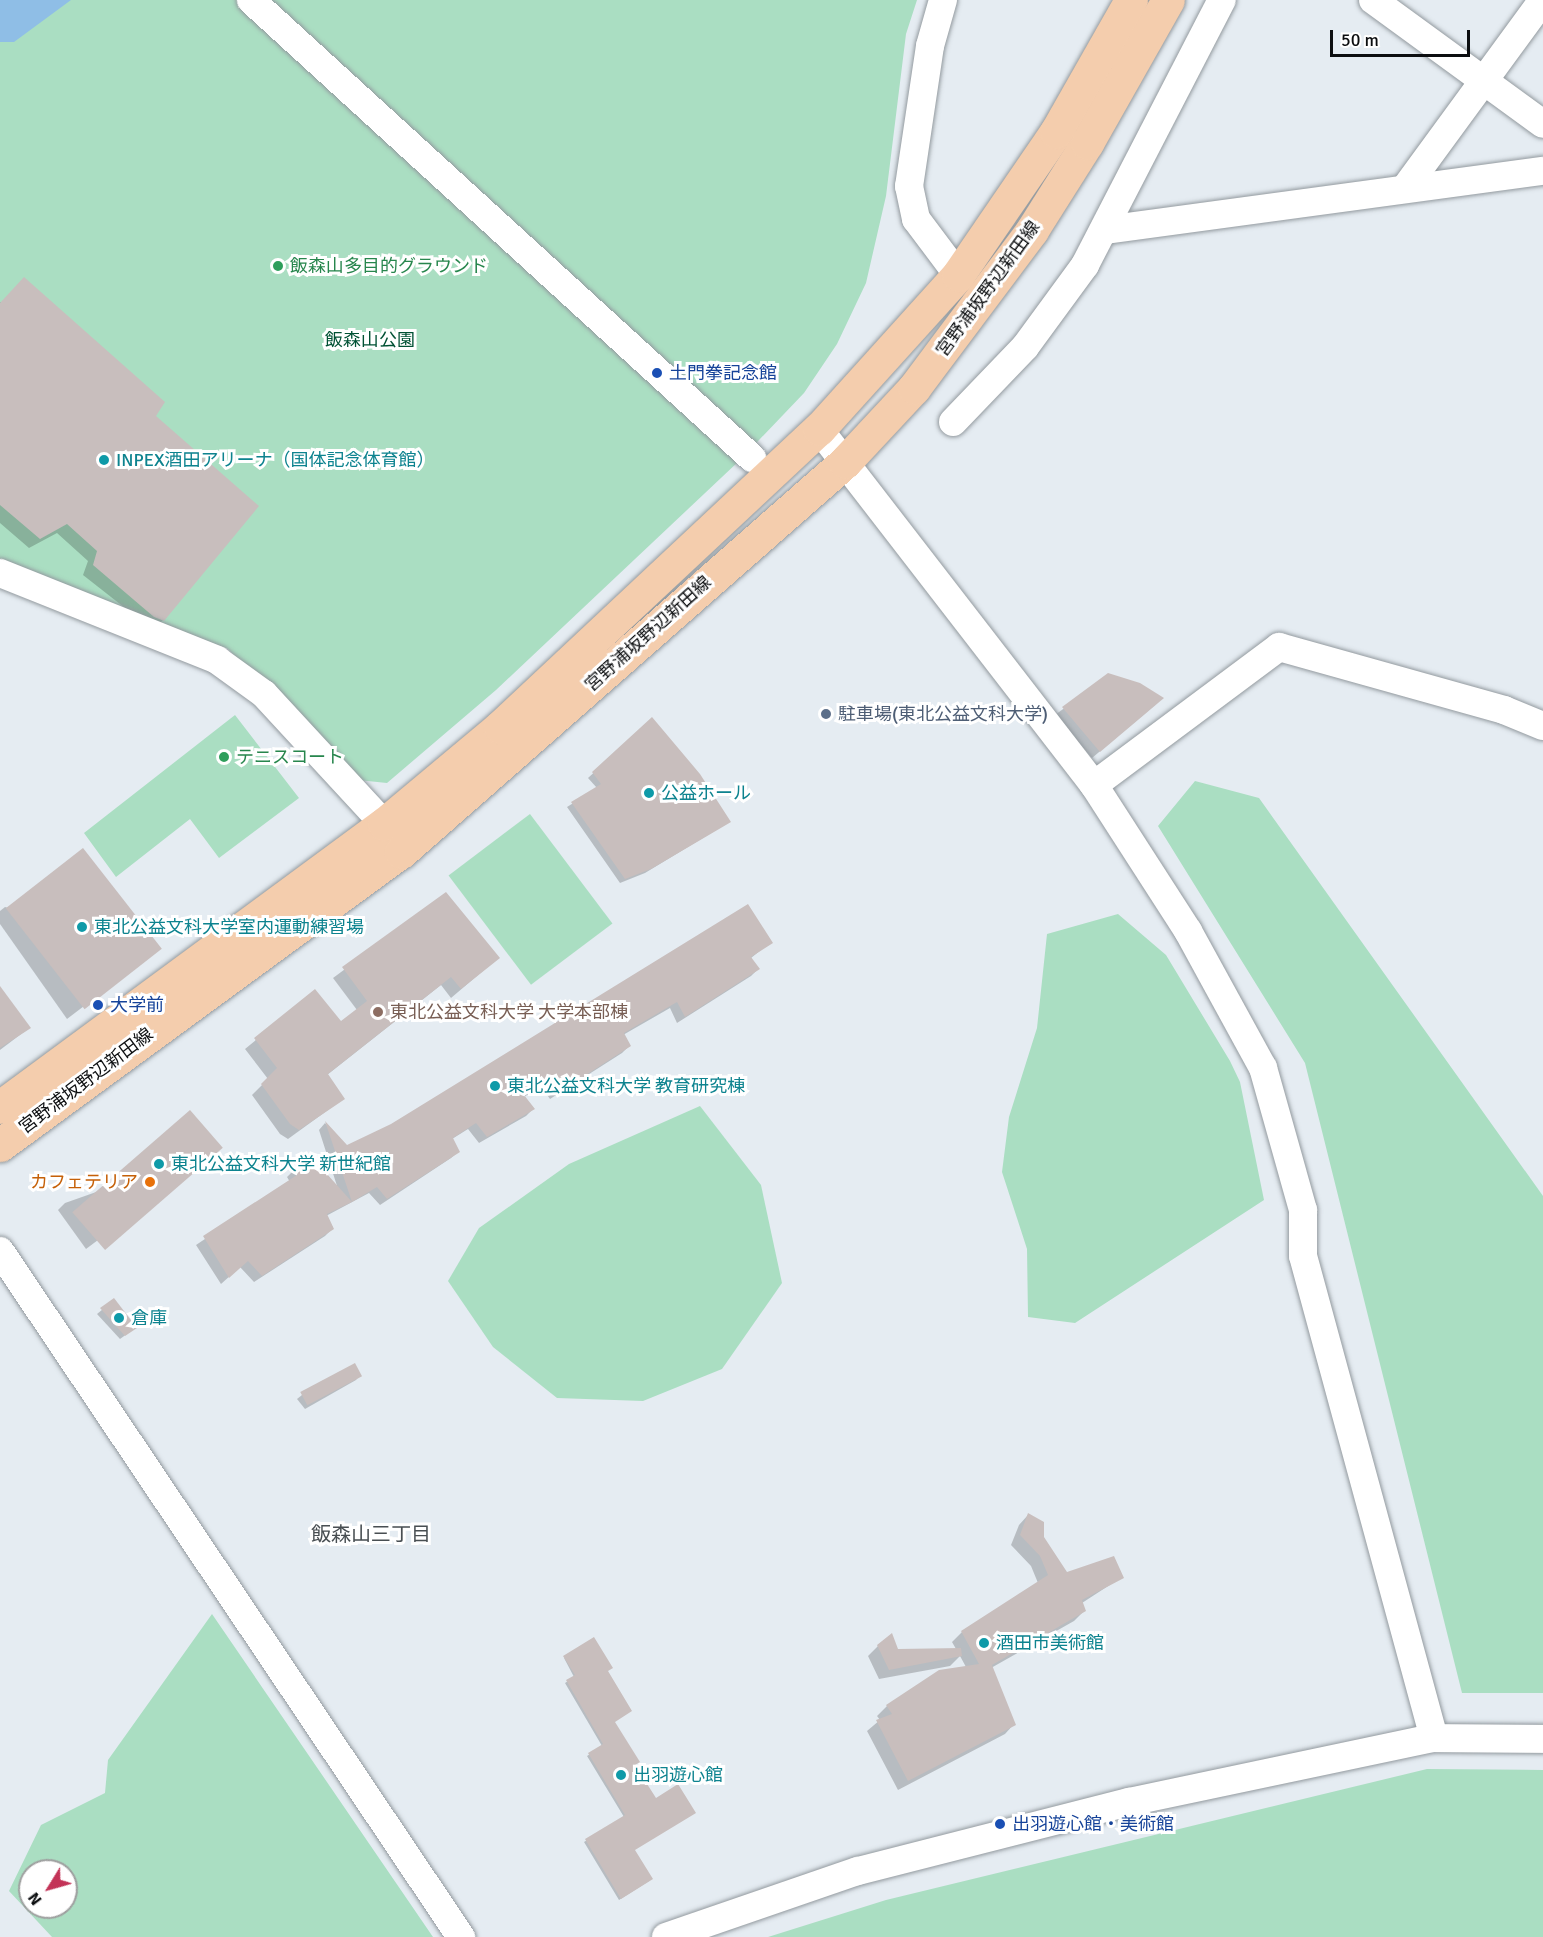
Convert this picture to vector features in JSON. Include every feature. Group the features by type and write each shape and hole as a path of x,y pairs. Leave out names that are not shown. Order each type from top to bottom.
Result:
{"main road":[{"name":"宮野浦坂野辺新田線","path":"0,1107 384,824 525,704 819,429 958,275 1056,132 1131,0"},
{"name":"宮野浦坂野辺新田線","path":"0,1145 401,852 519,752 698,588 845,462 914,388 1032,230 1087,143 1168,0"}],"street":[{"path":"251,0 752,458"},
{"path":"944,0 930,46 909,186 916,219 958,275"},
{"path":"953,422 989,387 1050,315 1105,230 1222,0"},
{"path":"1373,0 1543,124"},
{"path":"1406,187 1482,79 1543,0"},
{"path":"1105,230 1406,187 1543,171"},
{"path":"819,429 1094,785 1188,931 1263,1068 1303,1210 1303,1256 1434,1738"},
{"path":"0,573 217,660 264,694 384,824"},
{"path":"1094,785 1279,647 1504,710 1543,726"},
{"path":"0,1251 461,1937"},
{"path":"666,1937 880,1865 1129,1802 1434,1738 1543,1739"}],"green space":[{"name":"飯森山公園","path":"0,0 917,0 906,34 886,196 866,283 837,344 804,393 739,461 496,690 387,783 358,780 228,649 0,562"},
{"name":"テニスコート","path":"235,715 299,798 219,858 190,819 116,877 84,833"},
{"path":"1195,781 1259,798 1543,1196 1543,1693 1462,1693 1305,1063 1158,826"},
{"path":"530,814 612,923 531,985 449,875"},
{"path":"1118,914 1166,955 1230,1061 1240,1082 1264,1200 1075,1323 1028,1317 1027,1249 1002,1172 1009,1117 1037,1028 1047,934"},
{"path":"700,1106 761,1185 782,1283 722,1369 643,1401 557,1398 493,1347 448,1281 479,1228 569,1164"},
{"path":"212,1614 433,1937 52,1937 35,1919 78,1919 78,1859 25,1859 41,1825 105,1793 108,1760"},
{"path":"1427,1769 1543,1770 1543,1937 768,1937 886,1900"},
{"path":"18,1872 18,1901 9,1891"}],"water":[{"path":"0,0 71,0 14,42 0,42"}],"building":[{"name":"INPEX酒田アリーナ（国体記念体育館）","path":"24,277 165,402 156,416 259,506 164,621 154,617 93,565 97,551 67,524 40,539 0,505 0,303"},
{"path":"1108,673 1140,683 1164,698 1100,752 1062,707"},
{"name":"公益ホール","path":"652,717 700,774 731,822 651,869 625,879 571,802 601,784 592,772"},
{"name":"東北公益文科大学室内運動練習場","path":"83,848 162,949 85,1009 6,908"},
{"name":"東北公益文科大学 大学本部棟","path":"446,892 500,958 461,989 451,977 328,1074 345,1099 299,1130 290,1124 261,1084 277,1068 254,1038 315,989 341,1021 367,1001 342,967"},
{"name":"東北公益文科大学 教育研究棟","path":"748,904 773,943 751,957 760,969 685,1017 677,1002 624,1033 631,1046 558,1093 549,1080 524,1095 535,1109 487,1137 476,1123 453,1138 460,1152 387,1199 377,1187 352,1202 325,1121 347,1145 391,1124"},
{"path":"0,986 31,1028 0,1048"},
{"name":"東北公益文科大学 新世紀館","path":"190,1110 223,1148 105,1250 72,1212"},
{"path":"310,1155 352,1202 327,1214 334,1229 262,1276 248,1261 229,1278 203,1236 297,1175 293,1168"},
{"name":"倉庫","path":"114,1298 137,1328 125,1336 100,1308"},
{"path":"355,1363 362,1376 307,1405 300,1392"},
{"path":"1028,1513 1044,1522 1044,1537 1067,1572 1114,1556 1124,1578 1082,1600 1086,1611 992,1665 1016,1725 908,1781 876,1720 892,1714 886,1705 939,1670 979,1664 961,1631 1048,1575 1040,1556 1020,1535"},
{"path":"892,1633 898,1649 961,1648 962,1656 889,1670 877,1645"},
{"name":"出羽遊心館","path":"594,1637 613,1668 608,1671 632,1711 615,1722 640,1762 635,1765 656,1798 678,1784 696,1813 635,1850 653,1879 621,1899 585,1839 625,1815 588,1753 603,1744 566,1680 575,1675 563,1656"}],"place":[{"name":"飯森山多目的グラウンド","path":"278,266"},
{"name":"土門拳記念館","path":"657,373"},
{"name":"INPEX酒田アリーナ（国体記念体育館）","path":"104,460"},
{"name":"駐車場(東北公益文科大学)","path":"826,714"},
{"name":"テニスコート","path":"224,757"},
{"name":"公益ホール","path":"649,793"},
{"name":"東北公益文科大学室内運動練習場","path":"82,927"},
{"name":"大学前","path":"98,1005"},
{"name":"東北公益文科大学 大学本部棟","path":"378,1012"},
{"name":"東北公益文科大学 教育研究棟","path":"495,1086"},
{"name":"東北公益文科大学 新世紀館","path":"159,1164"},
{"name":"カフェテリア","path":"150,1182"},
{"name":"倉庫","path":"119,1318"},
{"name":"酒田市美術館","path":"984,1643"},
{"name":"出羽遊心館","path":"621,1775"},
{"name":"出羽遊心館・美術館","path":"1000,1824"}],"district":[{"name":"飯森山三丁目","path":"371,1534"}]}
